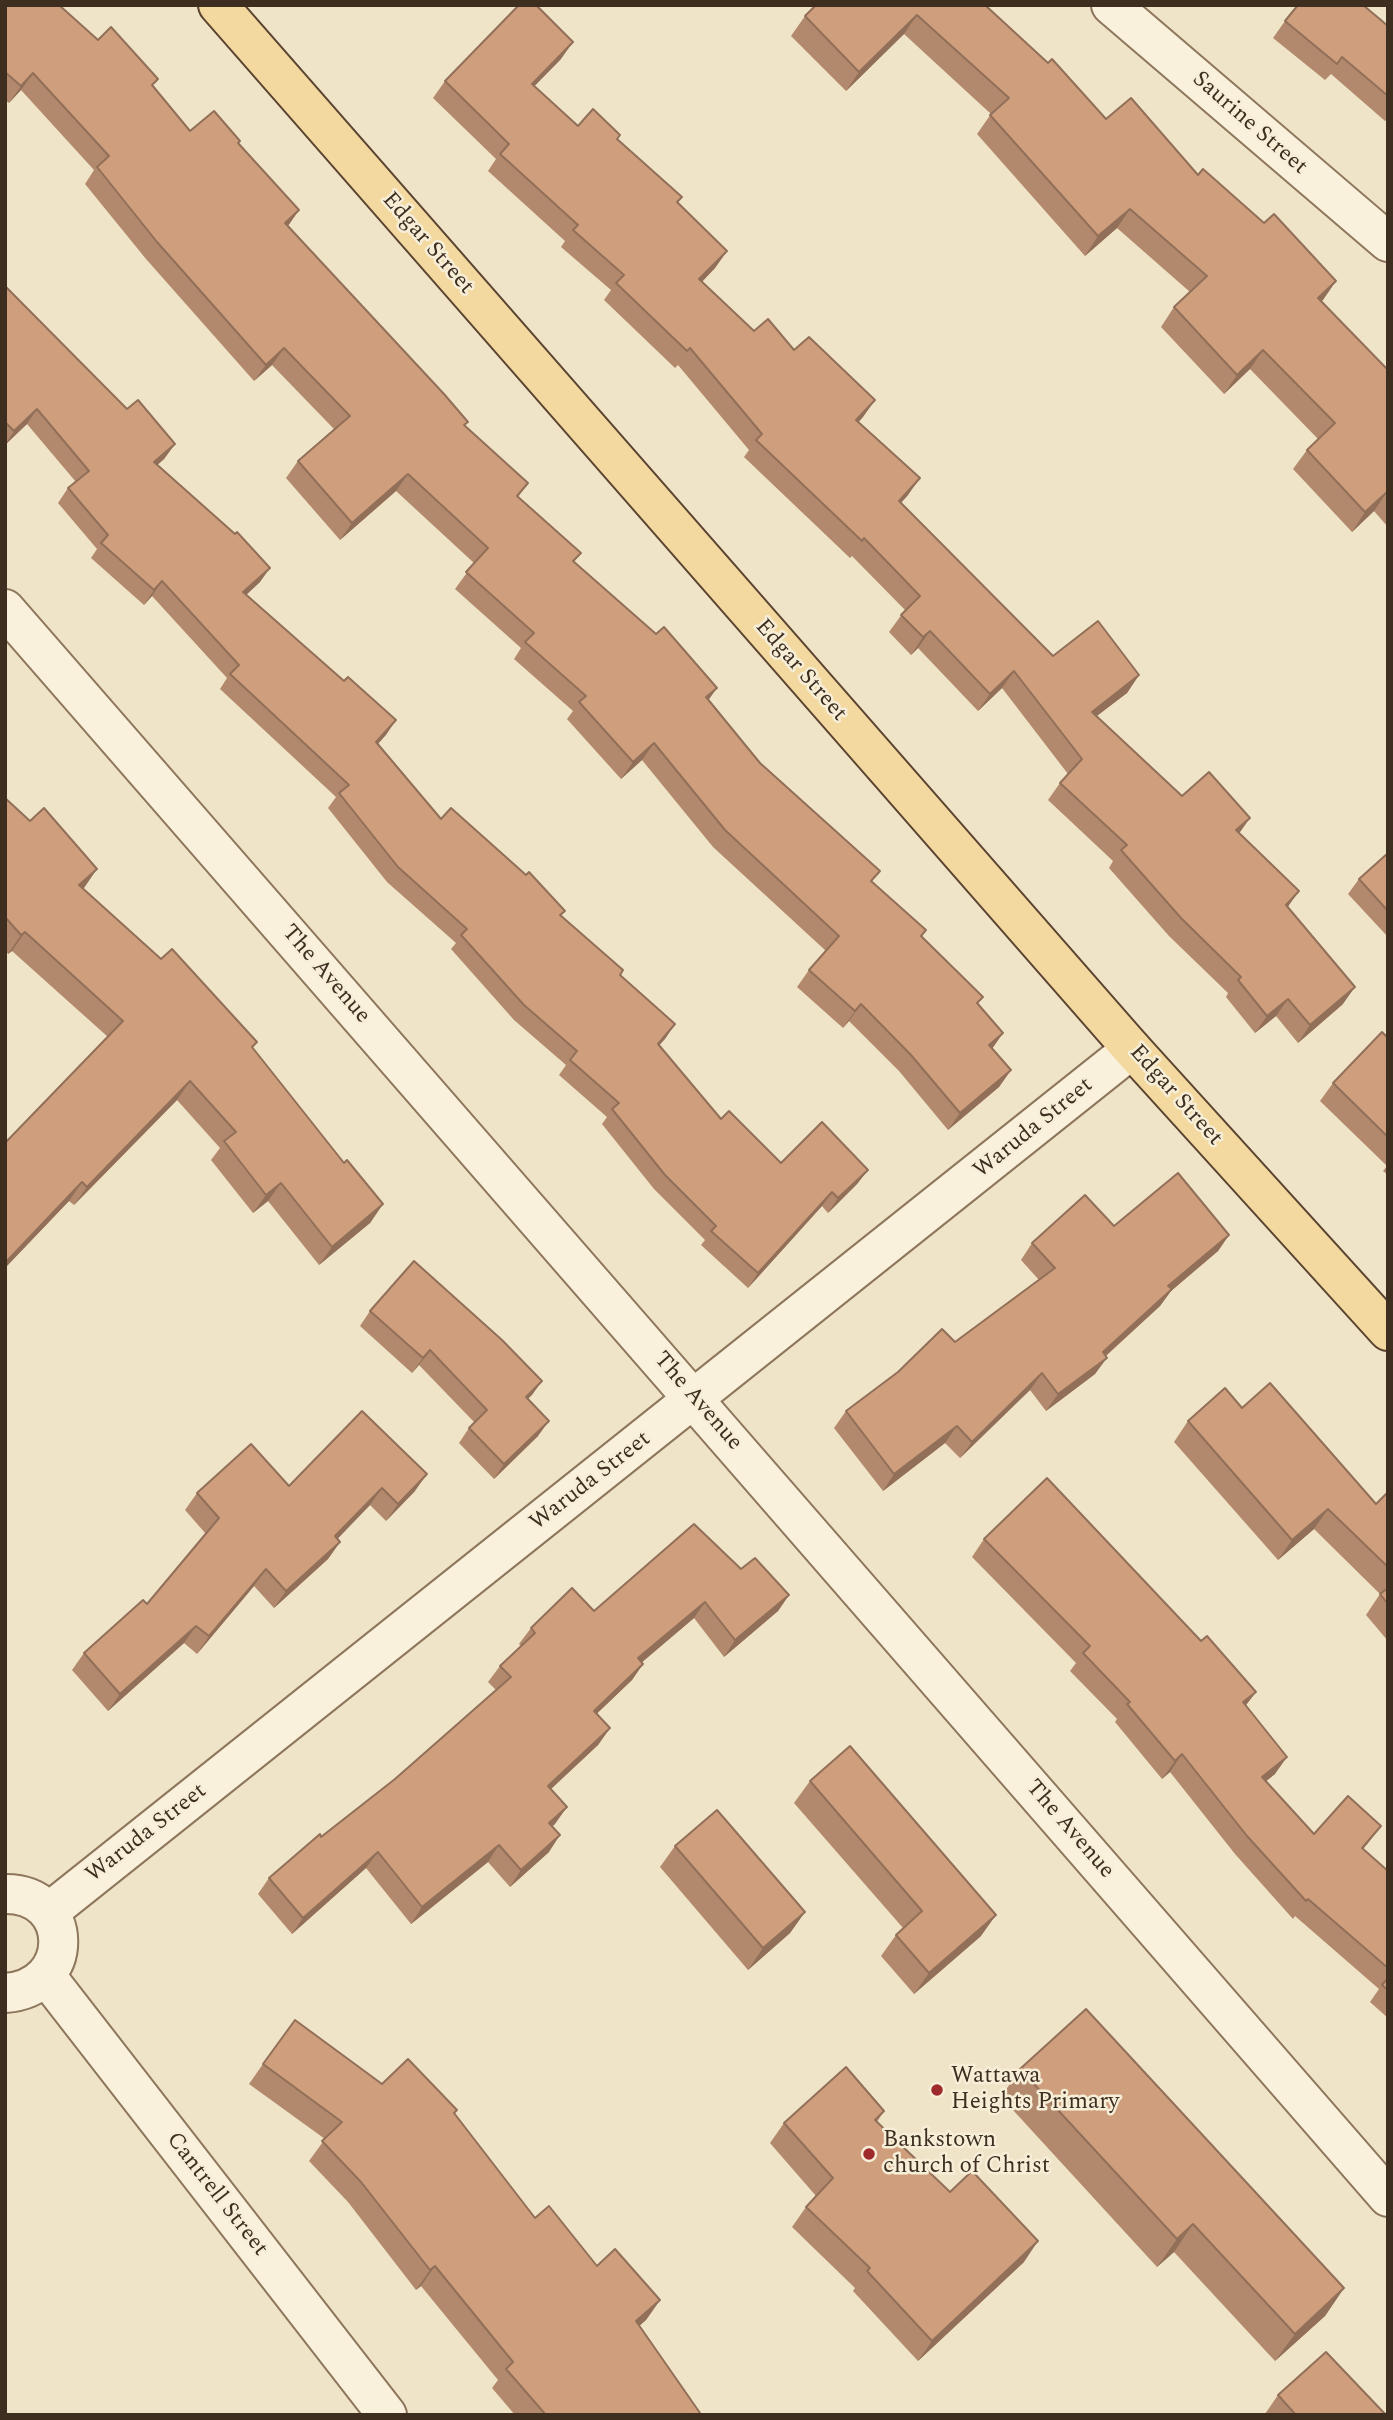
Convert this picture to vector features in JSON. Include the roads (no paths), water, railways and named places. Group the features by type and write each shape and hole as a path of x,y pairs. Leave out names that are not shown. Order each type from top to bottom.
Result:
{"main road":[{"name":"Edgar Street","path":"218,5 1132,1049 1388,1331"}],"street":[{"name":"Saurine Street","path":"1111,5 1388,242"},
{"name":"The Avenue","path":"5,610 1388,2197"},
{"name":"Waruda Street","path":"48,1912 1132,1049"},
{"path":"5,1894 23,1895 48,1912 59,1937 58,1951 46,1976 35,1986 20,1992 5,1993"},
{"name":"Cantrell Street","path":"46,1976 387,2415"}],"place":[{"name":"Wattawa Heights Primary","path":"937,2090"},
{"name":"Bankstown church of Christ","path":"869,2154"}]}
